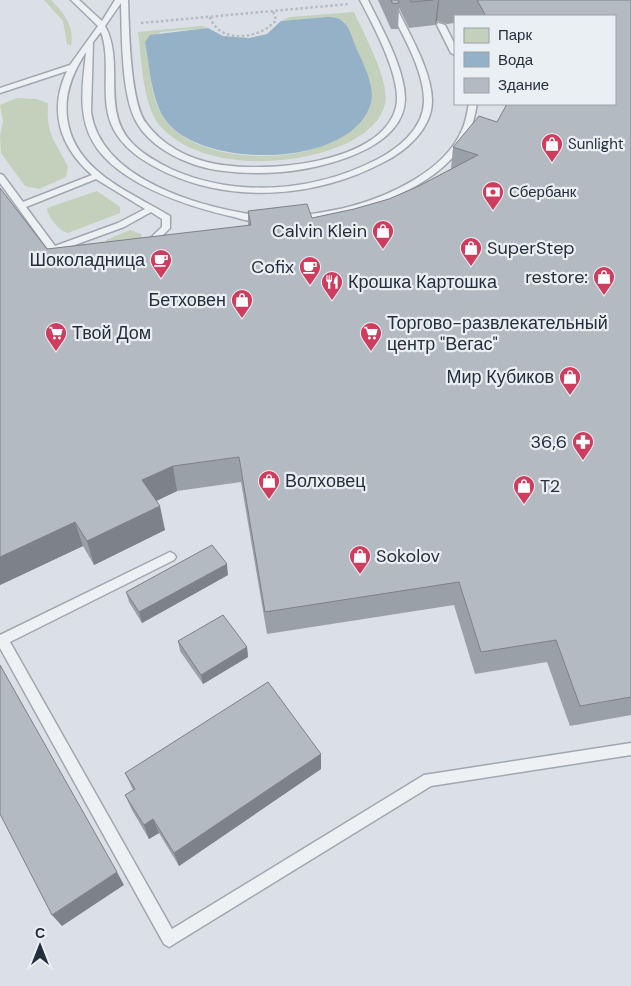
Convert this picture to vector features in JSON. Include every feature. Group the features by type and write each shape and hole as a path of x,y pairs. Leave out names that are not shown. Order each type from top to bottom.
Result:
{"lane":[{"path":"75,0 102,26 109,52 112,119 119,134 136,152 171,172 206,184 255,190 298,188 340,179 376,164 404,146 422,124 428,101 425,83 388,0"},
{"path":"119,0 72,67 62,95 64,127 67,138 80,158 97,176 167,218 166,228 152,242 139,248"},
{"path":"124,0 135,108 144,127 162,144 188,158 218,167 257,171 293,170 342,157 381,136 395,118 401,100 398,79 365,2"},
{"path":"441,25 454,50"},
{"path":"90,42 86,104 88,123 110,158 154,187 193,204 220,213 272,220"},
{"path":"0,91 72,67"},
{"path":"287,219 337,213 362,206 386,197 421,178 442,162 456,148 472,118 473,105"},
{"path":"21,206 97,176"},
{"path":"0,177 53,250 61,255 75,256"},
{"path":"53,250 121,225 151,210"},
{"path":"170,557 1,640 168,939 429,780 631,749"}],"path":[{"path":"135,24 365,2"},
{"path":"210,17 212,26 222,32 249,36 264,32 273,25 276,20 274,11"}],"green space":[{"path":"44,0 51,0 67,20 72,38 71,45 67,44 63,21"},
{"path":"354,12 380,70 386,94 383,110 377,121 353,140 308,156 282,160 255,161 229,159 204,153 182,143 163,129 156,120 144,84 138,32 202,26 208,28 161,32 145,42 155,100 163,117 176,131 194,142 215,150 238,154 286,155 307,151 325,144 342,130 371,99 366,71 344,21 326,17 281,21 290,17"},
{"path":"17,98 36,99 48,103 50,131 68,167 66,177 39,189 25,186 1,153 0,136 3,121 0,105"},
{"path":"97,191 120,207 120,213 68,233 55,224 47,209"},
{"path":"130,230 141,234 142,240 105,243 106,240"}],"water":[{"path":"333,17 346,24 368,75 372,91 370,106 356,126 334,141 306,151 274,155 242,154 211,148 185,137 167,122 154,95 145,42 150,35 208,28 223,36 249,38 267,34 281,21"}],"building":[{"path":"391,0 398,0 399,3 393,4"},
{"path":"410,0 433,0 411,2"},
{"name":"Торгово-развлекательный центр \"Вегас\"","path":"477,0 631,0 631,697 580,706 556,640 481,652 459,582 265,612 239,457 173,466 142,480 160,506 87,541 75,522 0,557 0,188 47,249 251,225 248,211 307,204 312,218 389,199 419,186 478,155 453,147 479,116 497,122 506,105 616,105 616,15 485,15"},
{"path":"212,545 227,564 139,612 126,592"},
{"path":"223,615 247,647 201,675 178,641"},
{"path":"0,665 117,872 52,915 0,814"},
{"path":"268,682 321,754 174,853 153,819 144,825 125,795 135,789 125,773"}],"place":[{"name":"Sunlight","path":"552,163"},
{"name":"Сбербанк","path":"493,211"},
{"name":"Calvin Klein","path":"383,250"},
{"name":"SuperStep","path":"471,267"},
{"name":"Шоколадница","path":"161,279"},
{"name":"Cofix","path":"310,286"},
{"name":"restore:","path":"604,296"},
{"name":"Крошка Картошка","path":"332,301"},
{"name":"Бетховен","path":"242,319"},
{"name":"Твой Дом","path":"56,352"},
{"name":"Торгово-развлекательный центр \"Вегас\"","path":"371,352"},
{"name":"Мир Кубиков","path":"570,396"},
{"name":"36,6","path":"583,461"},
{"name":"Волховец","path":"269,500"},
{"name":"T2","path":"524,505"},
{"name":"Sokolov","path":"360,575"}]}
